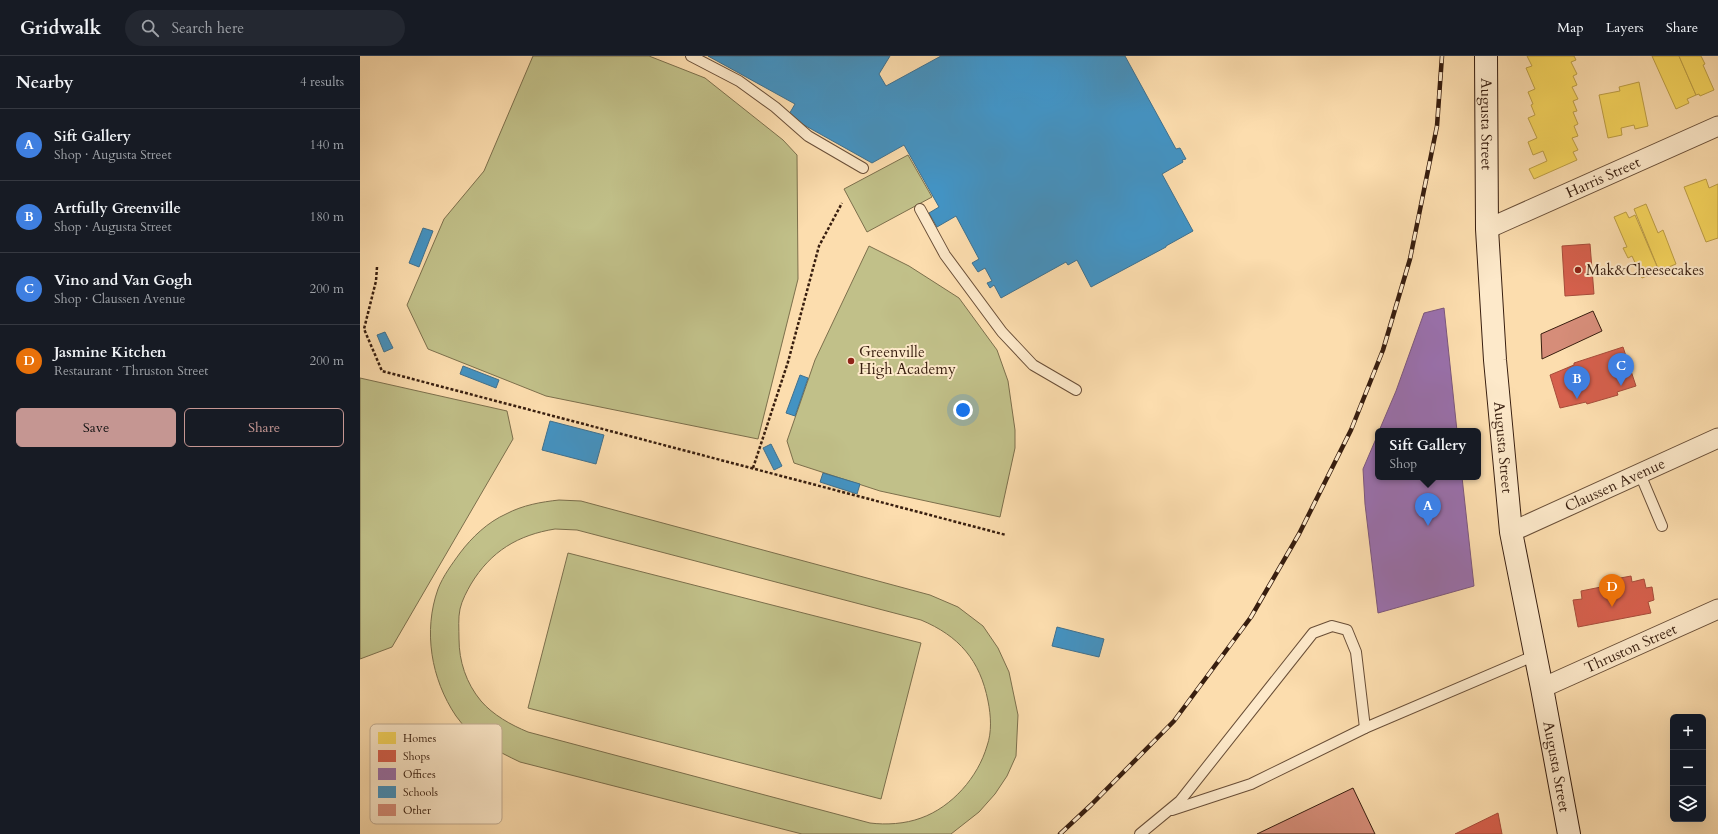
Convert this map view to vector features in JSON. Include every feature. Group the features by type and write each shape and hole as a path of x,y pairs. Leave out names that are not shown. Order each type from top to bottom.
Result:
{"main road":[{"name":"Augusta Street","path":"1486,56 1487,228 1495,360 1511,532 1536,655 1569,834"}],"street":[{"name":"Harris Street","path":"1487,228 1718,126"},
{"name":"Claussen Avenue","path":"1511,532 1718,438"},
{"name":"Thruston Street","path":"1542,688 1718,609"}],"lane":[{"path":"692,56 739,81 775,107 808,136 863,168"},
{"path":"920,209 945,256 1002,332 1033,365 1076,390"},
{"path":"1640,474 1662,526"},
{"path":"1140,834 1180,801 1313,633 1332,626 1347,630 1356,652 1365,728"},
{"path":"1168,811 1251,784 1365,728 1536,655"}],"path":[{"path":"753,468 788,362 818,246 842,203"},
{"path":"377,267 376,281 364,329 382,371 1006,535"}],"shaded area":[{"path":"533,56 649,56 705,78 783,140 797,155 798,279 758,439 546,396 428,349 407,305 444,219 484,171"},
{"path":"908,155 932,197 867,232 844,189"},
{"path":"869,246 909,266 959,298 997,350 1008,381 1015,430 1015,448 1000,517 880,491 794,463 787,441 815,360"},
{"path":"360,378 507,411 513,439 392,647 360,659"},
{"path":"559,500 581,501 930,595 958,607 983,626 998,648 1009,672 1018,715 1016,756 1007,776 995,794 979,812 951,834 802,834 520,762 502,752 502,724 462,724 447,702 435,671 432,654 431,621 433,605 442,579 465,547 481,530 499,517 532,504","holes":["555,529 577,530 921,620 934,626 957,642 966,651 980,673 990,712 989,741 977,769 970,780 953,799 932,813 921,818 902,823 889,824 870,823 528,732 503,719 491,711 481,701 471,687 464,672 459,647 459,616 462,602 469,587 487,562 517,540 529,535"]},
{"path":"568,553 921,643 881,799 528,708"}],"building: Homes":[{"path":"1527,56 1574,56 1576,60 1571,62 1577,74 1573,76 1577,85 1572,87 1578,99 1573,101 1577,111 1573,112 1578,124 1574,126 1578,136 1572,138 1578,150 1573,152 1577,160 1534,179 1529,169 1547,161 1543,151 1533,155 1528,142 1537,138 1528,118 1535,115 1531,105 1533,104 1528,92 1535,89 1526,68 1532,66"},
{"path":"1652,56 1679,56 1696,95 1687,99 1689,103 1676,109"},
{"path":"1679,56 1701,56 1705,64 1703,65 1714,90 1700,96 1699,94 1696,95"},
{"path":"1639,82 1648,126 1635,129 1634,125 1621,128 1622,135 1608,138 1599,95 1620,91 1619,87"},
{"path":"1706,179 1709,188 1718,184 1718,238 1706,242 1684,187"},
{"path":"1646,204 1658,233 1663,230 1676,264 1659,271 1634,209"},
{"path":"1626,212 1629,218 1635,215 1659,271 1642,278 1632,256 1628,258 1623,248 1627,247 1614,217"}],"building: Shops":[{"name":"Mak&Cheesecakes","path":"1590,244 1594,294 1565,296 1562,246"},
{"path":"1623,347 1636,386 1617,392 1618,395 1587,404 1586,402 1560,408 1550,375 1574,365 1574,363"},
{"path":"1631,576 1632,582 1644,579 1646,588 1652,587 1654,600 1648,602 1651,613 1578,627 1573,600 1582,599 1581,591 1616,584 1615,579"},
{"path":"1498,813 1502,834 1455,834"}],"building: Offices":[{"path":"1444,308 1457,428 1380,428 1396,391 1424,313"},
{"path":"1375,441 1375,480 1462,480 1474,586 1378,613 1365,504 1363,469"}],"building: Schools":[{"path":"708,56 890,56 879,74 886,86 941,56 1125,56 1176,149 1180,148 1186,159 1182,160 1183,162 1162,174 1193,231 1091,287 1077,260 1068,265 1066,262 1001,298 994,285 990,288 987,283 992,281 985,268 978,272 972,263 979,259 956,216 937,227 929,213 939,207 904,145 872,163 788,116 795,104"},
{"path":"423,228 433,231 419,267 409,263"},
{"path":"385,332 393,348 384,352 377,335"},
{"path":"463,366 499,380 496,388 460,374"},
{"path":"800,375 808,378 795,416 786,413"},
{"path":"550,421 604,435 596,464 542,450"},
{"path":"771,444 782,466 774,470 763,448"},
{"path":"823,473 860,484 857,494 820,482"},
{"path":"1057,627 1104,639 1099,657 1052,646"}],"building: Other":[{"path":"1593,311 1602,331 1542,359 1541,334"},
{"path":"1353,788 1375,834 1257,834"}],"railway":[{"path":"1060,834 1091,805 1174,721 1251,617 1299,534 1351,430 1383,350 1410,259 1437,126 1442,56"}],"place":[{"name":"Mak&Cheesecakes","path":"1578,270"},
{"name":"Greenville High Academy","path":"851,361"},
{"name":"Vino and Van Gogh","path":"1621,386"},
{"name":"Artfully Greenville","path":"1577,399"},
{"name":"Sift Gallery","path":"1428,526"},
{"name":"Jasmine Kitchen","path":"1612,607"}]}
